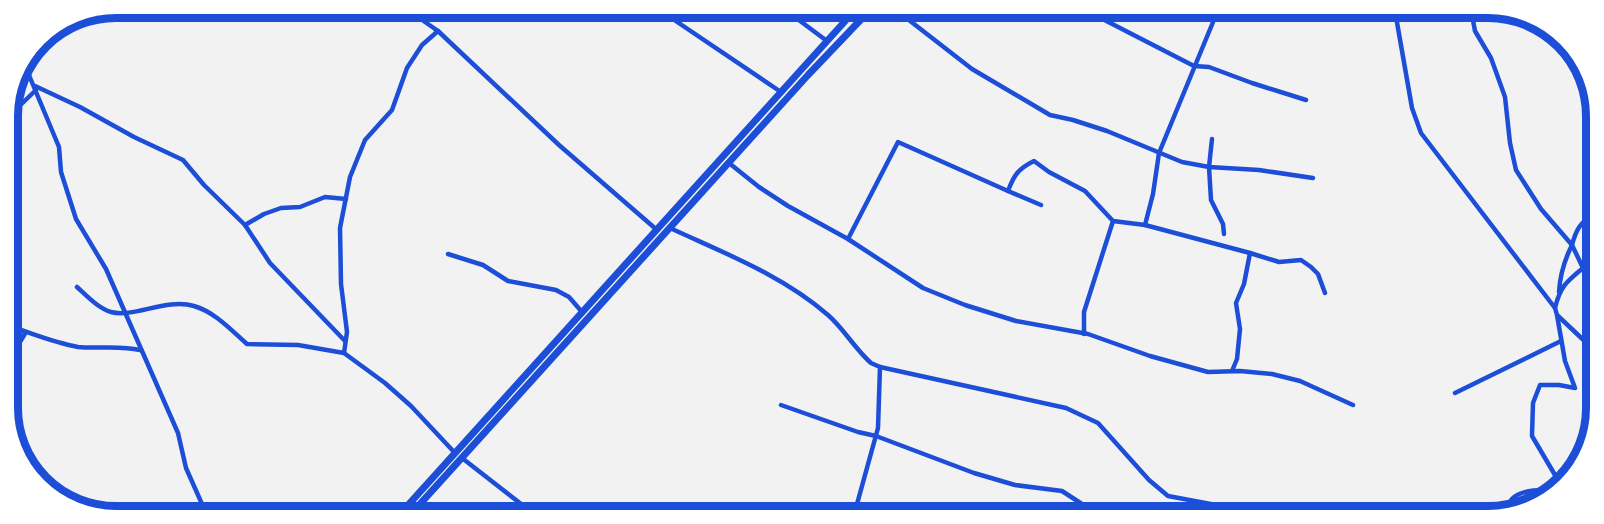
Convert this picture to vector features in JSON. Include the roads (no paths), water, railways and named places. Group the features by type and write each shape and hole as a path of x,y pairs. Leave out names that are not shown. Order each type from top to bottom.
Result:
{"highway":[{"path":"418,506 582,312 848,18"},
{"path":"407,506 459,456 862,18"}],"street":[{"path":"420,18 438,31 559,145 657,230"},
{"path":"671,18 780,92"},
{"path":"796,18 827,41"},
{"path":"906,18 972,69 1050,115 1107,131 1182,162 1313,178"},
{"path":"1101,18 1194,66 1209,67 1306,100"},
{"path":"1145,225 1153,194 1159,153 1215,18"},
{"path":"1396,18 1412,108 1421,133 1555,308 1565,361 1575,388 1540,385 1533,403 1532,436 1555,475 1555,480"},
{"path":"1473,18 1475,31 1491,57 1504,97 1516,170 1541,209 1572,245 1586,271"},
{"path":"344,352 345,312 341,284 340,228 350,177 364,140 392,110 407,68 422,45 438,31"},
{"path":"28,72 59,147 61,172 76,219 106,269 178,433 186,468 203,506"},
{"path":"36,88 80,107 134,137 183,160 204,185 245,225 270,264 345,341"},
{"path":"18,106 36,88"},
{"path":"1212,139 1209,167 1211,200 1223,224 1224,234"},
{"path":"848,239 898,142 1041,205"},
{"path":"1008,191 1013,177 1023,167 1034,161 1049,172 1085,191 1113,220 1145,225 1279,262 1301,260 1318,274 1325,293"},
{"path":"729,163 788,206 848,239 922,288 965,306 1016,321 1084,333 1150,356 1208,372 1272,374 1300,381 1353,405"},
{"path":"245,225 280,208 300,207 325,197 346,199"},
{"path":"1555,308 1563,261 1572,245 1576,231 1586,219"},
{"path":"1084,333 1084,312 1113,220"},
{"path":"670,228 765,272 802,296 829,315 864,357 880,367 1066,408 1098,423 1149,480 1168,496 1221,506"},
{"path":"1232,371 1238,359 1240,329 1236,303 1244,284 1250,253"},
{"path":"448,254 483,265 508,281 549,288 566,294 582,312"},
{"path":"1559,292 1566,282 1583,268"},
{"path":"77,287 106,310 112,312 124,313 170,304 194,306 221,321 248,344 298,345 344,352 411,406 459,456 524,506"},
{"path":"1557,315 1586,340"},
{"path":"18,329 35,336 78,346 126,347 140,350"},
{"path":"18,345 26,332"},
{"path":"1455,393 1562,341"},
{"path":"857,506 876,436 880,367"},
{"path":"781,405 876,436 974,473 1015,485 1062,491 1084,506"},
{"path":"1511,503 1512,499 1520,494 1541,491"}]}
